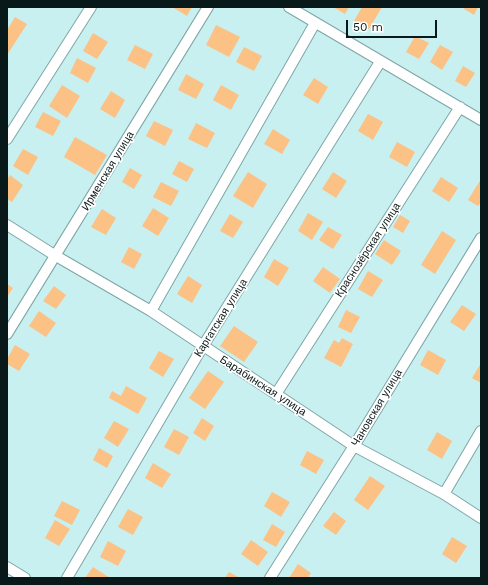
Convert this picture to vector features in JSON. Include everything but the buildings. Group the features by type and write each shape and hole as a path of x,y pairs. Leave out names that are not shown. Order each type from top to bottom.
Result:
{"street":[{"path":"7,139 91,7"},
{"name":"Ирменская улица","path":"7,334 208,7"},
{"path":"289,7 380,62 481,120"},
{"path":"151,311 315,23"},
{"name":"Каргатская улица","path":"67,578 203,346 380,62"},
{"name":"Краснозёрская улица","path":"276,394 460,107"},
{"name":"Барабинская улица","path":"7,225 56,256 151,311 354,446 444,494 481,518"},
{"name":"Чановская улица","path":"270,578 354,446 481,238"},
{"path":"444,494 481,431"},
{"path":"7,567 25,578"}]}
